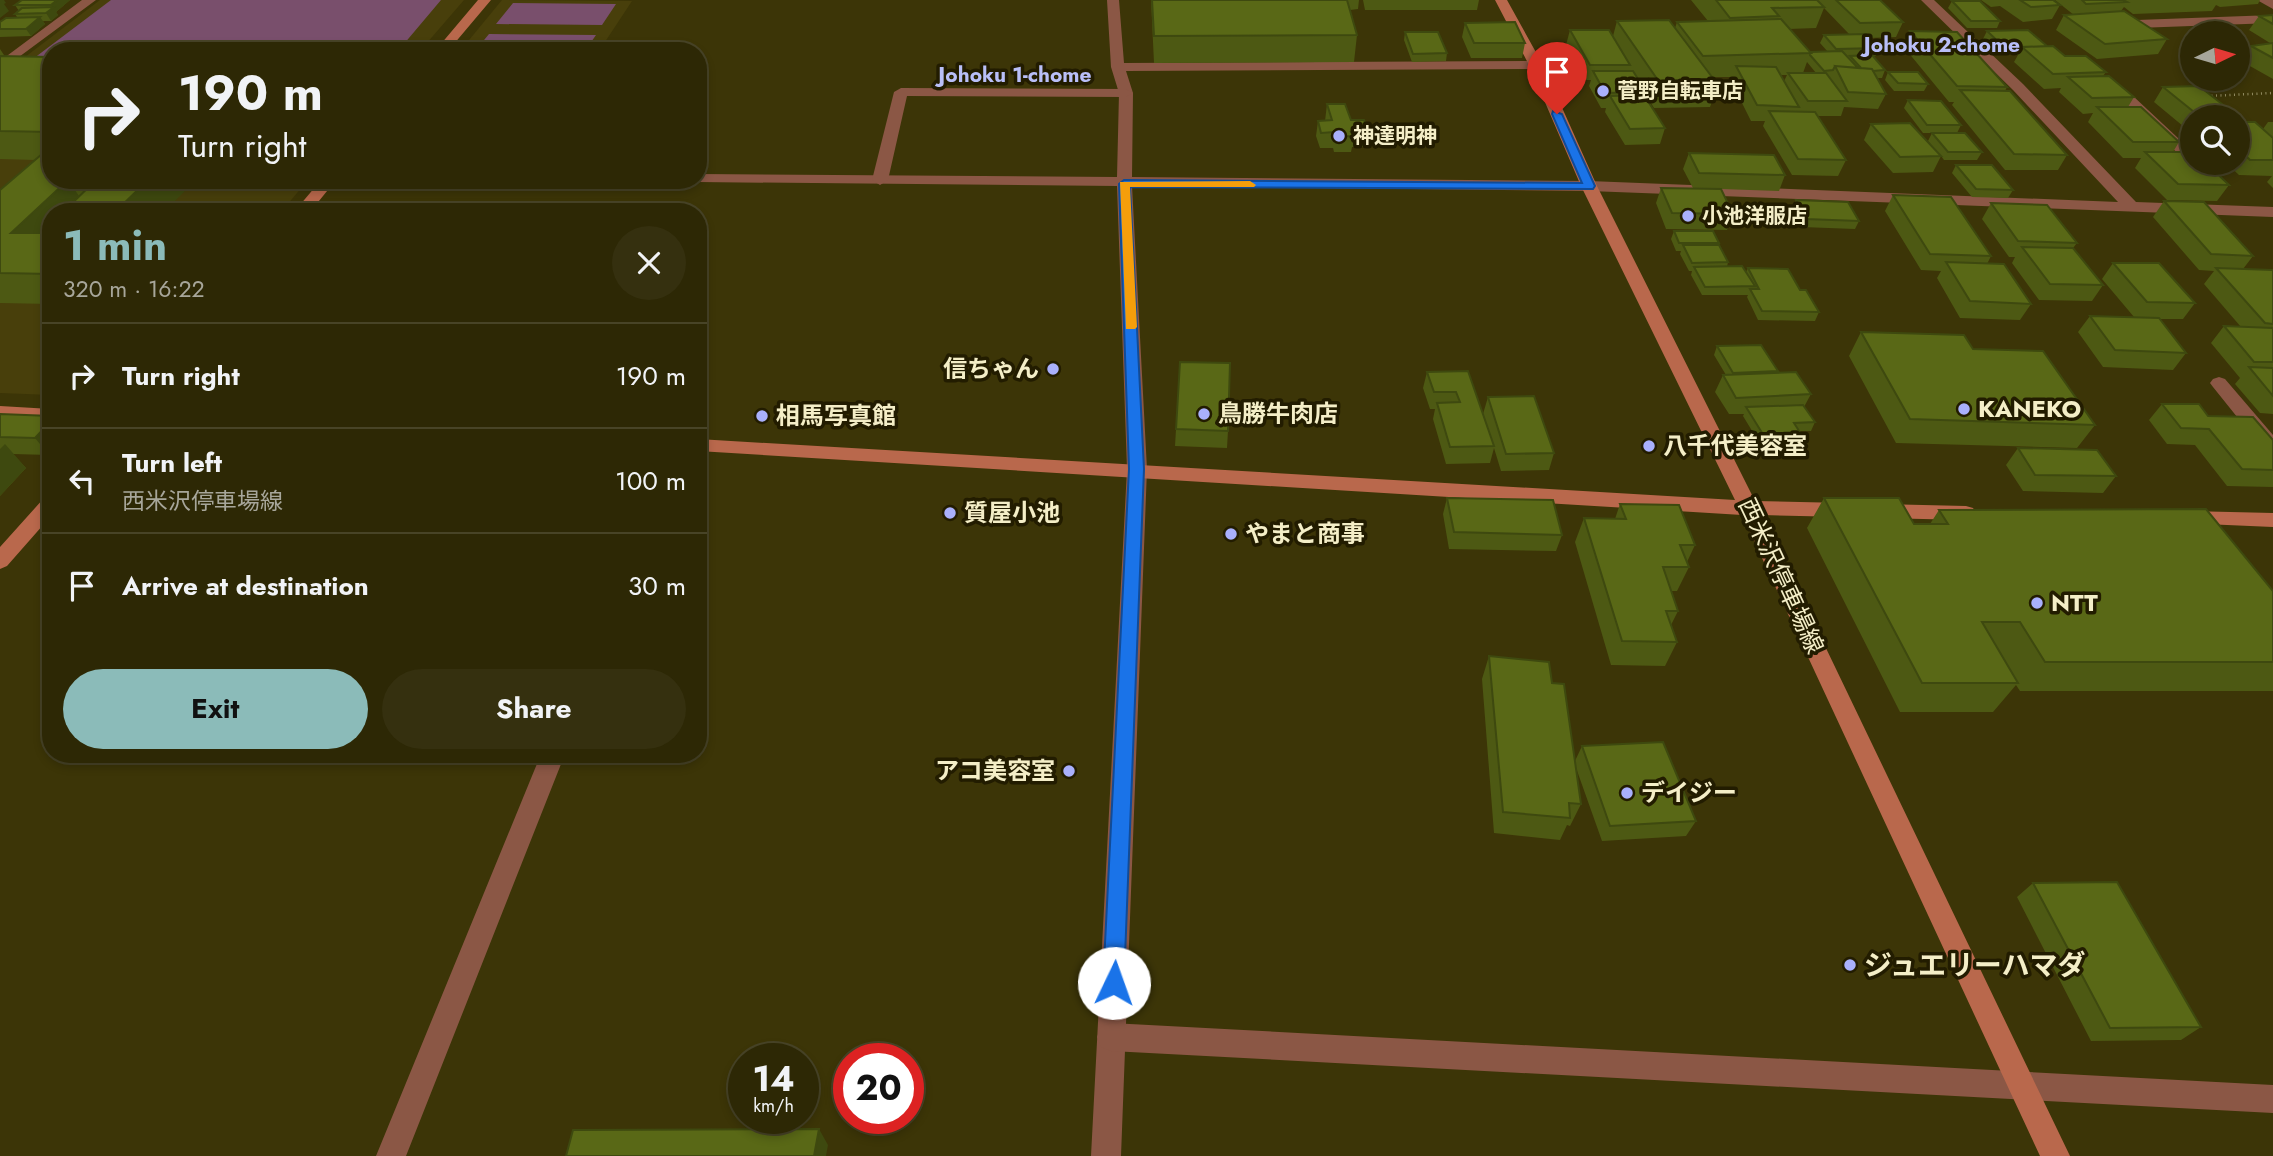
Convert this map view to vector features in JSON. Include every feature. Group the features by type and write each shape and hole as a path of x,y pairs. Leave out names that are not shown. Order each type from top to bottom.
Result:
{"street":[{"path":"0,66 90,0"},
{"path":"449,42 485,0"},
{"path":"1106,1156 1137,469 1124,184 1126,93 1118,67 1113,0"},
{"name":"西米沢停車場線","path":"1501,0 1536,65 1589,186 1749,508 2055,1156"},
{"path":"1927,0 2018,88 2133,208"},
{"path":"2263,0 2273,5"},
{"path":"2137,24 2273,19"},
{"path":"1118,67 1536,65"},
{"path":"880,180 901,92 1126,93"},
{"path":"2128,99 2180,149"},
{"path":"707,178 1124,184 1589,186 2273,212"},
{"path":"310,203 321,189"},
{"path":"2229,195 2246,211"},
{"path":"2219,383 2273,448"},
{"path":"0,412 42,414"},
{"path":"707,445 1749,508 1983,513"},
{"path":"0,562 42,513"},
{"path":"2163,517 2273,520"},
{"path":"391,1156 550,763"},
{"path":"1111,1037 2273,1099"}],"path":[{"path":"2207,96 2273,93"}],"shaded area":[{"path":"100,0 464,0 428,42 45,42"},
{"path":"111,0 441,0 406,42 55,42"},
{"path":"502,0 632,1 605,42 467,42"},
{"path":"513,3 616,4 602,25 496,24"},
{"path":"489,34 596,35 591,42 482,42"},
{"path":"42,44 42,189 300,189 289,203 42,203 42,395 0,393 0,76"},
{"path":"42,52 42,75 13,74"}],"building":[{"path":"22,0 57,0 51,5 15,5"},
{"path":"1152,0 1347,0 1357,35 1154,36"},
{"path":"1716,0 1817,0 1824,7 1772,8 1779,16 1730,18"},
{"path":"1836,0 1880,0 1903,22 1860,23"},
{"path":"2020,0 2053,0 2060,5 2031,7"},
{"path":"2082,0 2123,0 2127,2 2086,4"},
{"path":"1952,1 1980,1 2000,21 1971,21"},
{"path":"54,7 46,13 15,14 22,8"},
{"path":"2124,11 2167,39 2105,44 2064,15"},
{"path":"2273,15 2273,24 2259,16"},
{"path":"40,17 26,29 0,29 0,22 6,18"},
{"path":"1781,19 1811,53 1703,56 1677,22"},
{"path":"1669,20 1718,85 1662,86 1617,21"},
{"path":"1515,22 1525,43 1474,43 1465,23"},
{"path":"1570,30 1609,30 1630,65 1590,65"},
{"path":"2028,30 2047,46 2005,48 1987,31"},
{"path":"1910,31 1957,32 2007,87 1957,86"},
{"path":"1405,32 1438,32 1447,53 1413,54"},
{"path":"1866,34 1879,48 1836,49 1824,35"},
{"path":"2273,43 2273,58 2251,46"},
{"path":"2053,46 2065,56 2086,56 2106,72 2053,74 2022,47"},
{"path":"1842,51 1858,68 1835,66 1833,70 1824,71 1810,55 1810,52"},
{"path":"1872,55 1885,70 1861,68 1850,56"},
{"path":"0,56 42,57 42,132 0,131"},
{"path":"1736,66 1776,67 1799,107 1757,105"},
{"path":"1835,66 1872,69 1886,94 1848,92"},
{"path":"1593,71 1633,71 1646,92 1605,93"},
{"path":"1888,72 1918,72 1928,84 1898,83"},
{"path":"1788,73 1826,73 1847,101 1808,101"},
{"path":"2109,76 2134,97 2092,98 2068,77"},
{"path":"2163,87 2180,87 2180,91 2205,91 2223,105 2185,105"},
{"path":"1960,90 2010,91 2067,155 2014,154"},
{"path":"1644,95 1665,128 1630,129 1610,96"},
{"path":"1908,100 1941,101 1961,125 1927,125"},
{"path":"1327,104 1345,104 1351,120 1364,120 1369,131 1351,132 1353,136 1336,137 1334,132 1321,133 1318,121 1332,120"},
{"path":"2097,107 2141,107 2179,142 2133,142"},
{"path":"1769,111 1815,112 1846,160 1798,159"},
{"path":"2250,122 2255,122 2273,138 2273,160 2250,160"},
{"path":"1910,123 1941,156 1900,157 1871,124"},
{"path":"1932,133 1965,133 1982,152 1948,152"},
{"path":"2145,152 2180,152 2180,175 2219,175 2229,185 2178,184"},
{"path":"1689,153 1774,155 1785,175 1699,173"},
{"path":"42,154 42,189 58,189 11,233 42,232 42,274 0,273 0,190"},
{"path":"1956,165 1992,165 2013,190 1976,189"},
{"path":"1661,188 1721,189 1733,214 1672,213"},
{"path":"87,189 139,189 124,203 72,203"},
{"path":"1893,195 1951,197 1991,256 1930,254"},
{"path":"1796,200 1848,202 1859,221 1805,219"},
{"path":"2164,201 2204,202 2253,256 2211,254"},
{"path":"1991,203 2047,205 2077,243 2018,241"},
{"path":"1674,231 1713,231 1719,243 1679,243"},
{"path":"1683,245 1719,245 1728,262 1692,263"},
{"path":"2022,247 2073,248 2103,285 2050,284"},
{"path":"1946,262 2004,264 2031,304 1970,301"},
{"path":"2113,263 2159,263 2195,303 2147,302"},
{"path":"1742,266 1755,286 1705,287 1694,267"},
{"path":"1748,268 1788,269 1800,290 1806,290 1819,312 1762,311 1750,289 1759,289"},
{"path":"2216,268 2273,270 2273,324 2265,323"},
{"path":"2090,316 2159,318 2186,353 2115,350"},
{"path":"2224,326 2273,328 2273,362 2254,362"},
{"path":"1861,332 1964,335 1973,349 2043,351 2095,425 1910,419"},
{"path":"1761,345 1778,371 1733,373 1717,346"},
{"path":"1180,362 1230,363 1228,431 1176,429"},
{"path":"2249,367 2273,368 2273,396"},
{"path":"1468,371 1494,446 1450,447 1437,403 1460,402 1456,392 1434,392 1427,372"},
{"path":"1796,372 1811,394 1736,398 1723,375"},
{"path":"1534,396 1554,453 1506,454 1488,397"},
{"path":"2162,404 2199,404 2208,416 2253,417 2273,440 2273,470 2242,469 2209,429 2181,428"},
{"path":"1803,405 1815,422 1794,423 1801,434 1764,436 1746,407"},
{"path":"0,414 42,416 42,431 35,438 0,437"},
{"path":"2018,448 2097,450 2116,476 2035,475"},
{"path":"1447,498 1553,500 1562,535 1454,532"},
{"name":"NTT","path":"1824,498 1899,498 1914,524 1948,524 1939,510 2206,509 2273,591 2273,662 2045,662 2020,622 1982,622 2018,683 1922,683"},
{"path":"1620,504 1679,505 1695,545 1680,545 1689,567 1663,567 1678,611 1666,611 1677,642 1622,641 1584,518 1626,519"},
{"path":"1489,656 1549,662 1552,683 1564,684 1581,804 1569,803 1570,818 1503,812"},
{"path":"1663,742 1696,821 1610,826 1582,746"},
{"path":"2117,882 2201,1027 2110,1028 2033,883"},
{"path":"728,1129 728,1134 818,1134 814,1156 566,1156 573,1130"}],"slow traffic":[{"path":"1131,327 1124,184 1250,185"}],"place":[{"name":"菅野自転車店","path":"1603,91"},
{"name":"神達明神","path":"1339,136"},
{"name":"小池洋服店","path":"1688,216"},
{"name":"信ちゃん","path":"1053,369"},
{"name":"KANEKO","path":"1964,409"},
{"name":"鳥勝牛肉店","path":"1204,414"},
{"name":"相馬写真館","path":"762,416"},
{"name":"八千代美容室","path":"1649,446"},
{"name":"質屋小池","path":"950,513"},
{"name":"やまと商事","path":"1231,534"},
{"name":"NTT","path":"2037,603"},
{"name":"アコ美容室","path":"1069,771"},
{"name":"デイジー","path":"1627,793"},
{"name":"ジュエリーハマダ","path":"1850,965"}],"district":[{"name":"Johoku 2-chome","path":"1942,45"},
{"name":"Johoku 1-chome","path":"1015,75"}],"route":[{"path":"1114,983 1137,469 1124,184 1589,186 1557,114"}]}
